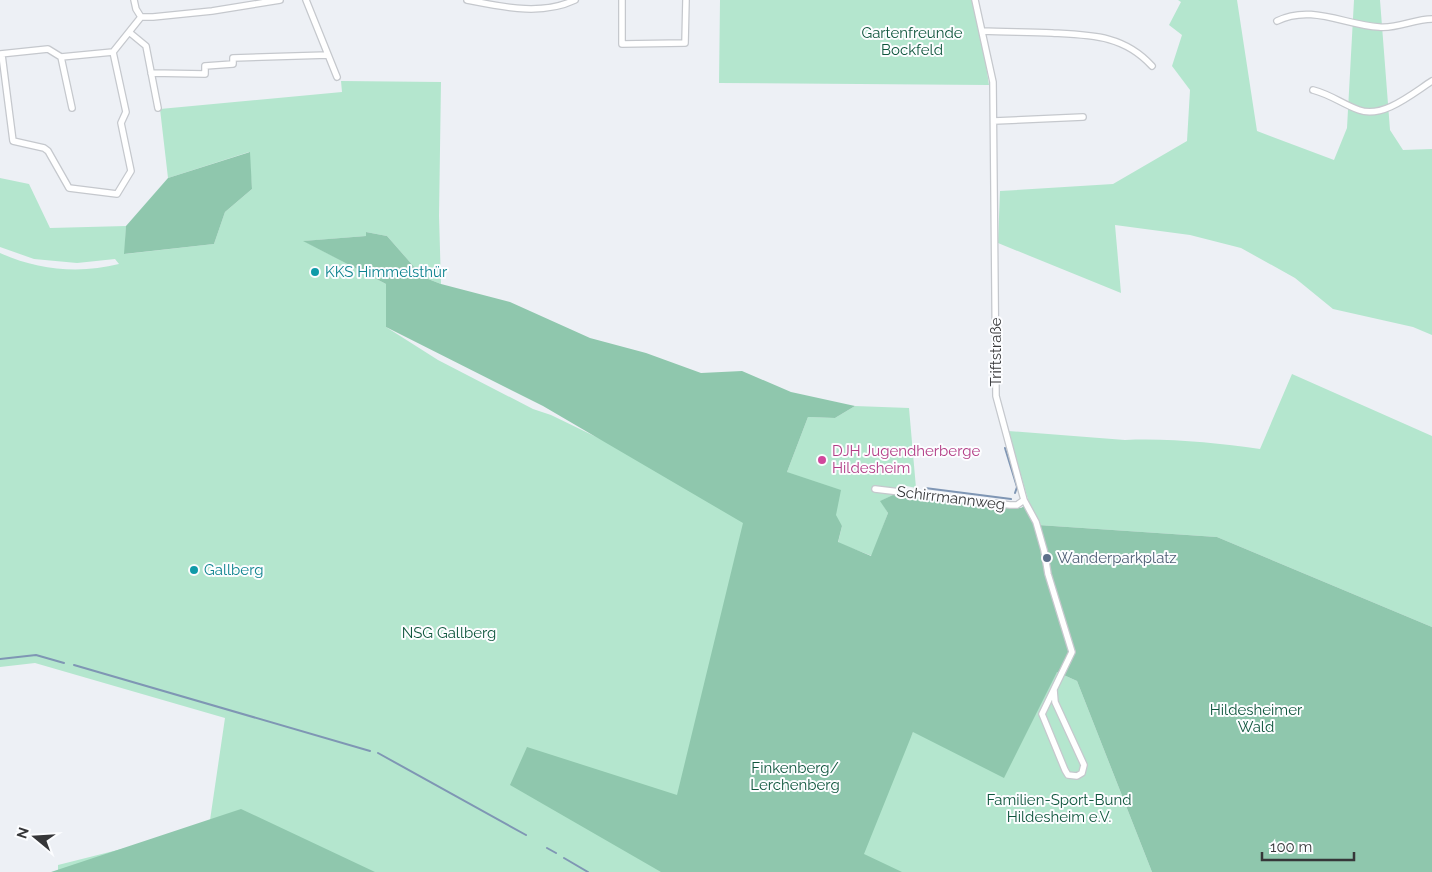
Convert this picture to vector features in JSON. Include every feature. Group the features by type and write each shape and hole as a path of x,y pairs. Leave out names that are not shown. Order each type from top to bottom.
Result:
{"street":[{"path":"134,0 136,9 141,17"},
{"path":"113,52 126,112 121,124 131,171 117,194 69,188 48,151 44,148 13,141 1,54 48,49 60,57 113,52 141,17 212,11 280,0"},
{"path":"306,0 337,78"},
{"path":"467,0 535,9 554,7 575,0"},
{"path":"622,0 622,44 685,43 686,0"},
{"name":"Triftstraße","path":"975,0 993,82 996,396 1024,500 1036,522 1048,574 1072,652 1042,714 1065,770 1068,775 1077,776 1082,772 1084,765 1055,702 1054,690"},
{"path":"1277,21 1286,16 1309,15 1337,18 1380,27 1392,27 1432,19"},
{"path":"982,31 1091,35 1126,45 1142,54 1152,66"},
{"path":"129,32 146,46 158,108"},
{"path":"151,73 204,74 205,66 233,64 233,58 328,55"},
{"path":"60,57 72,108"},
{"path":"1313,90 1332,96 1358,110 1376,112 1389,107 1432,81"},
{"path":"994,121 1083,117"},
{"name":"Schirrmannweg","path":"875,488 1010,505 1017,505 1024,500"}],"green space":[{"name":"Gartenfreunde Bockfeld","path":"720,0 973,0 981,32 989,85 719,83"},
{"path":"1178,0 1237,0 1257,131 1334,160 1347,128 1354,0 1380,0 1390,130 1403,150 1432,149 1432,335 1413,327 1333,309 1295,278 1241,248 1190,235 1115,225 1121,293 998,243 1000,191 1113,184 1187,141 1190,90 1172,66 1182,35 1169,25 1181,2"},
{"name":"NSG Gallberg","path":"341,81 441,82 439,216 441,284 423,277 387,236 366,232 366,236 304,241 386,284 386,327 438,360 533,409 551,415 619,448 741,515 911,736 913,732 1057,672 1077,681 1152,872 58,872 58,865 209,827 225,718 35,663 0,667 0,253 14,259 59,269 89,269 119,264 115,259 77,263 34,259 0,247 0,178 29,184 50,228 126,226 125,254 214,244 225,212 252,189 249,152 168,178 160,109 342,92"},
{"path":"250,152 252,189 225,212 214,244 124,254 126,226 168,178"},
{"name":"Hildesheimer Wald","path":"366,232 387,236 423,277 441,284 510,302 590,338 646,353 701,373 742,371 791,392 855,406 835,418 808,417 787,472 841,490 836,515 842,526 838,542 871,556 888,513 880,501 895,494 1021,508 1029,503 1038,525 1217,537 1432,627 1432,872 1152,872 1077,681 1057,672 1004,778 913,732 864,854 902,872 661,872 510,785 527,747 677,795 743,523 543,406 386,327 386,284 303,241 366,236"},
{"path":"1292,374 1432,436 1432,627 1217,537 1038,525 1029,503 1008,431 1125,440 1193,441 1260,449"},
{"path":"855,406 909,408 916,488 902,485 895,494 881,501 888,513 872,556 838,543 842,526 787,472 808,417 835,418"},
{"path":"241,809 375,872 51,872"}],"waterway":[{"path":"1005,448 1017,487 1015,493"},
{"path":"925,488 1011,499"},
{"path":"0,659 36,655 64,663"},
{"path":"74,665 370,751"},
{"path":"378,753 526,835"},
{"path":"547,848 556,853"},
{"path":"564,858 588,872"}],"place":[{"name":"KKS Himmelsthür","path":"315,272"},
{"name":"DJH Jugendherberge Hildesheim","path":"822,460"},
{"name":"Wanderparkplatz","path":"1047,558"},
{"name":"Gallberg","path":"194,570"}],"park label":[{"name":"Finkenberg/ Lerchenberg","path":"795,776"},
{"name":"Familien-Sport-Bund Hildesheim e.V.","path":"1059,808"}]}
